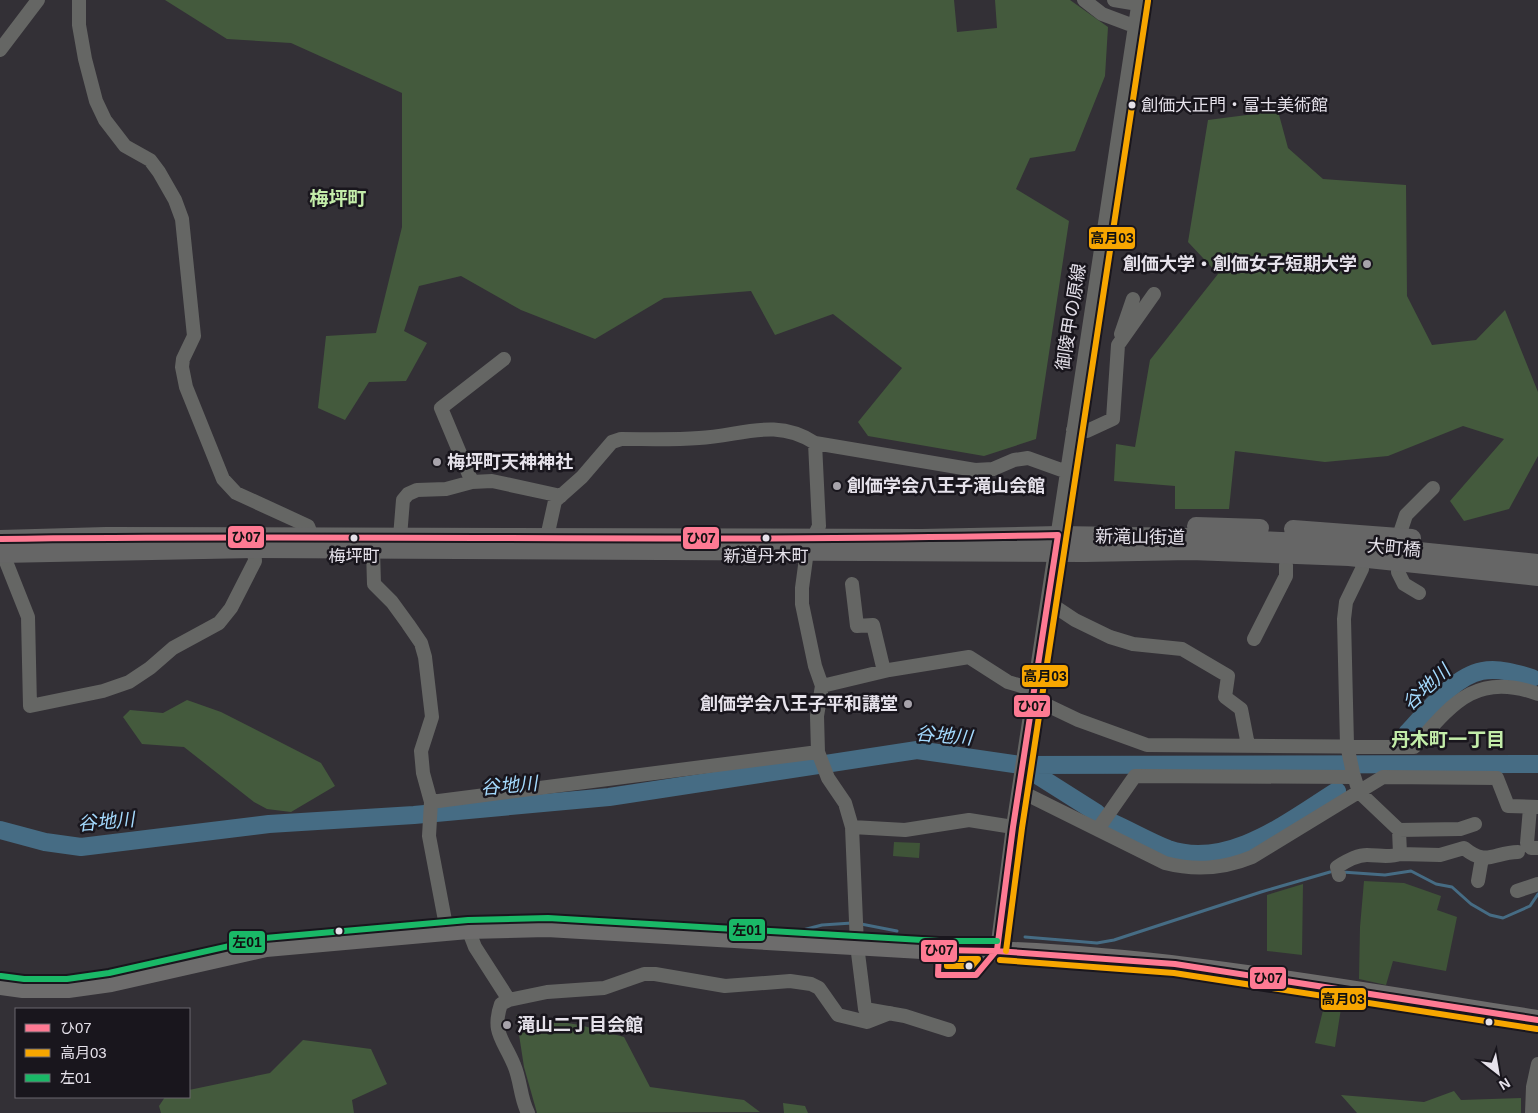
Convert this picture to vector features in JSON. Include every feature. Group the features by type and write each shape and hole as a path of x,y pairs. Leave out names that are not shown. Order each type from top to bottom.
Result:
{"highway":[{"path":"0,985 35,989 82,987 266,947 468,929 546,927 857,945 997,950 1175,964 1538,1020"}],"main road":[{"path":"1126,536 1180,526 1364,533 1538,551"},
{"name":"新滝山街道","path":"1,549 312,536 400,537 458,544 1057,543 1126,536 1349,550"},
{"name":"新滝山街道","path":"1,549 372,550 547,537 809,544"},
{"name":"新滝山街道","path":"1057,543 1134,552 1349,550"},
{"name":"大町橋","path":"1349,550 1439,559"},
{"path":"1134,552 1157,562 1286,564 1362,569 1538,588"},
{"path":"1439,559 1538,563"},
{"path":"1439,559 1538,576"}],"street":[{"path":"0,50 38,0"},
{"path":"78,0 79,25 85,60 96,101 105,120 125,146 150,160 175,200 182,219 194,336 183,359 182,367 186,387 223,479 236,493 308,526 312,536"},
{"path":"1084,0 1102,14 1134,26"},
{"path":"1114,0 1138,2"},
{"name":"御陵甲の原線","path":"997,950 1013,827 1035,694 1138,2"},
{"path":"1118,345 1154,294"},
{"path":"1073,430 1087,431 1113,419 1118,345 1133,299"},
{"path":"472,482 441,408 504,359"},
{"path":"547,537 556,501 582,477 612,442 621,439 698,438 760,429 774,429 803,435 815,443 975,470 993,469 1014,460 1028,458 1067,472"},
{"path":"815,443 819,526 809,544 802,588 802,604 813,657 822,686 817,716 819,753 828,778 845,803 852,827 857,945 865,1009 905,1016 949,1030"},
{"path":"400,537 403,500 408,494 417,490 446,489 472,482 492,481 561,496"},
{"path":"1419,593 1404,584 1398,572 1400,536 1406,515 1433,488"},
{"path":"1364,533 1362,569 1346,602 1344,619 1348,748 1353,775 1359,792 1399,830 1400,854"},
{"path":"1,549 28,617 30,706 103,692 129,682 150,668 173,648 219,623 232,608 255,561 254,549"},
{"path":"372,550 374,584 392,602 408,624 421,644 425,657 432,717 421,751 423,773 431,804 428,832 446,931"},
{"path":"1254,639 1274,611 1286,576 1286,564"},
{"path":"853,584 857,626 874,625 884,671"},
{"path":"1048,602 1075,620 1110,638 1133,644 1182,649 1228,676 1225,697 1241,709 1248,745"},
{"path":"822,686 884,671 969,657 1008,682 1035,694 1078,720 1147,745 1248,745 1348,748 1414,747 1443,714 1464,695 1481,688 1511,686 1538,694"},
{"path":"431,804 819,753"},
{"path":"1098,829 1135,776 1353,775"},
{"path":"1020,788 1165,863 1183,868 1210,868 1233,865 1252,857 1383,777 1502,778 1508,806 1534,807 1527,843 1531,848 1538,848"},
{"path":"852,827 905,830 969,820 1013,827"},
{"path":"1399,830 1460,829 1475,824"},
{"path":"1339,875 1337,867 1351,858 1366,855 1440,855 1464,848 1476,858 1496,858 1504,852 1518,852"},
{"path":"1478,881 1482,858"},
{"path":"1517,890 1538,884"},
{"path":"468,929 475,947 508,1000"},
{"path":"528,1113 523,1104 514,1065 504,1049 496,1029 497,1016 501,1004 508,1000 547,992 604,988 644,974 655,974 725,986 790,981 811,984 819,988 838,1015 867,1022 890,1013"},
{"path":"1532,1113 1533,1087 1538,1064"}],"green space":[{"path":"165,0 954,0 957,32 997,28 995,0 1070,0 1108,27 1105,76 1075,151 1030,158 1016,189 1069,221 1036,439 984,456 868,436 858,422 902,368 833,314 775,335 751,291 664,298 595,339 521,310 461,276 419,286 404,331 427,343 406,381 369,382 345,420 318,408 326,336 376,333 402,227 402,93 291,43 227,39"},
{"path":"1278,111 1288,148 1323,179 1406,185 1407,296 1432,345 1476,340 1505,310 1538,392 1538,456 1509,509 1464,521 1450,501 1504,439 1463,426 1388,456 1325,462 1235,451 1229,509 1175,509 1175,486 1114,481 1116,444 1135,447 1150,360 1218,274 1188,242 1208,120"},
{"path":"187,700 221,712 321,763 335,786 291,812 267,809 254,802 184,747 142,744 123,717 130,710 163,713"},
{"path":"894,842 920,843 919,858 893,856"},
{"path":"1364,881 1404,883 1441,896 1437,910 1457,917 1446,971 1393,961 1386,985 1359,979 1360,927"},
{"path":"1303,884 1302,955 1267,951 1267,895"},
{"path":"1326,998 1342,1002 1335,1047 1315,1043"},
{"path":"516,1015 580,1025 624,1037 650,1087 744,1100 760,1112 537,1113 524,1067"},
{"path":"303,1040 371,1049 387,1084 352,1100 354,1113 161,1113 159,1106 164,1098 190,1098 190,1090 270,1073"},
{"path":"1454,1091 1461,1100 1521,1098 1521,1113 1357,1113 1341,1095 1424,1102"},
{"path":"783,1103 805,1106 808,1113 784,1113"}],"waterway":[{"name":"谷地川","path":"1407,733 1441,696 1472,674 1495,670 1532,678"},
{"name":"谷地川","path":"0,830 45,842 81,847 269,824 414,815 609,797 917,750 1021,765 1538,764"},
{"name":"谷地川","path":"1021,765 1097,813"},
{"name":"谷地川","path":"1113,823 1168,849 1191,854 1213,853 1235,848 1257,839 1299,816 1337,791"},
{"path":"1342,872 1385,875 1411,871 1436,884 1452,887 1471,904 1490,915 1503,918 1530,906 1538,894"},
{"path":"1025,937 1097,943 1114,940 1261,892 1330,872"},
{"path":"799,931 822,925 852,923"},
{"path":"861,924 897,931"}],"transit line":[{"name":"高月03","path":"1006,951 1022,828 1148,1"},
{"name":"ひ07","path":"0,539 265,537 793,538 1058,535 1013,827 997,950"},
{"name":"左01","path":"1,976 24,979 67,979 109,973 265,938 468,920 548,918 939,941 997,941"},
{"name":"ひ07","path":"939,950 996,951 976,975 938,975 939,950"},
{"name":"ひ07","path":"996,951 1175,964 1538,1020"},
{"name":"高月03","path":"947,959 978,959 972,966 947,966 947,959"},
{"name":"高月03","path":"1000,960 1174,973 1537,1029"}],"place":[{"name":"創価大正門・富士美術館","path":"1132,105"},
{"name":"創価大学・創価女子短期大学","path":"1367,264"},
{"name":"梅坪町天神神社","path":"437,462"},
{"name":"創価学会八王子滝山会館","path":"837,486"},
{"name":"梅坪町","path":"354,538"},
{"name":"新道丹木町","path":"766,538"},
{"name":"創価学会八王子平和講堂","path":"908,704"},
{"name":"滝山二丁目会館","path":"507,1025"}],"district":[{"name":"梅坪町","path":"338,198"},
{"name":"丹木町一丁目","path":"1448,739"}]}
